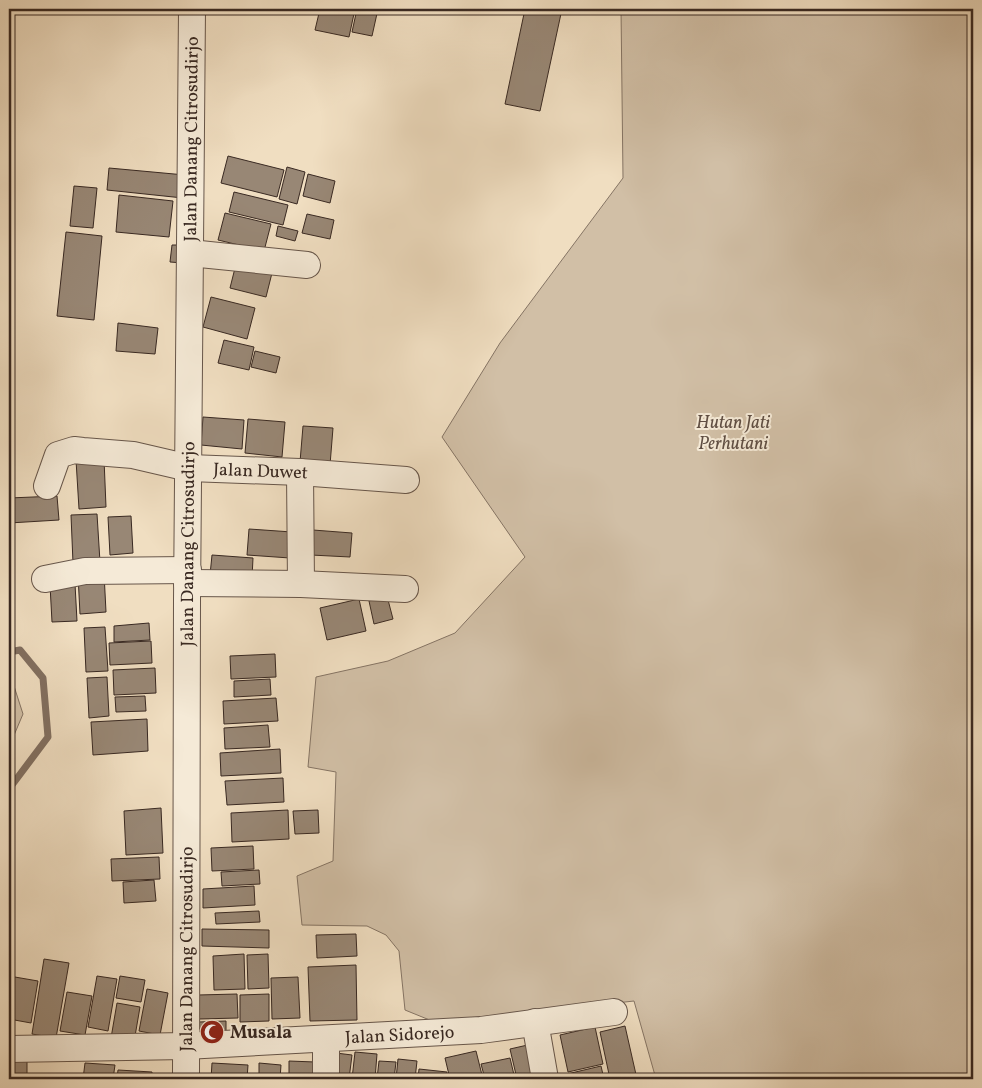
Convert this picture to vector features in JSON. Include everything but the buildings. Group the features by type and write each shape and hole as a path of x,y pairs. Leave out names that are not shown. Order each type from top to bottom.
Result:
{"street":[{"name":"Jalan Danang Citrosudirjo","path":"186,1079 192,9"},
{"path":"190,253 307,266"},
{"name":"Jalan Duwet","path":"46,486 58,455 74,450 133,455 189,468 300,472 406,480"},
{"path":"300,472 301,584"},
{"path":"45,579 85,571 405,589"},
{"name":"Jalan Sidorejo","path":"9,1049 185,1046 481,1030 614,1012"},
{"path":"535,1022 546,1079"},
{"path":"326,1039 326,1079"}],"green space":[{"name":"Hutan Jati Perhutani","path":"621,9 973,9 973,1079 656,1079 634,1001 437,1023 405,1010 399,951 386,935 367,926 302,925 297,876 333,861 336,772 308,767 316,677 388,661 455,633 525,557 442,437 500,343 623,178"},
{"path":"9,682 13,683 23,714 9,747"}],"waterway":[{"path":"9,652 20,650 43,678 48,737 9,789"}],"place":[{"name":"Musala","path":"212,1032"}]}
